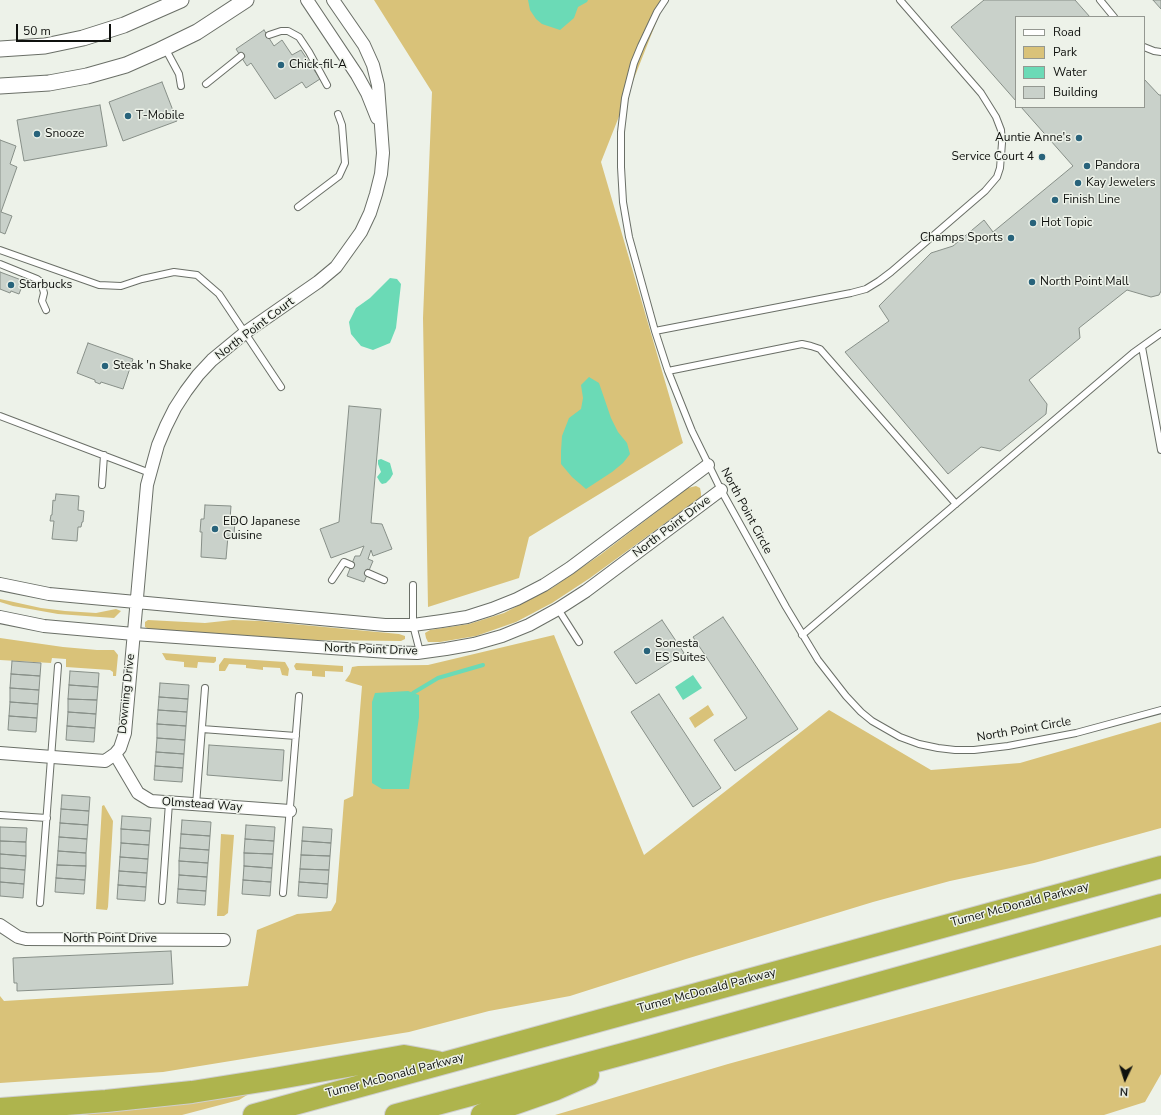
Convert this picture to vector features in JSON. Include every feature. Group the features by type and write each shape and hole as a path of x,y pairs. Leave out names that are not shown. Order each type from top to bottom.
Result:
{"highway":[{"name":"Turner McDonald Parkway","path":"254,1115 1161,867"},
{"path":"396,1115 649,1047 1161,905"},
{"path":"482,1115 556,1089 649,1047"},
{"path":"0,1108 113,1100 192,1092 404,1056 442,1063"}],"street":[{"path":"0,49 45,46 83,38 124,25 181,0"},
{"path":"0,86 49,82 87,76 126,65 205,28 246,0"},
{"name":"North Point Court","path":"307,0 357,75 372,106 381,130"},
{"name":"North Point Court","path":"134,634 144,506 150,473 158,445 175,408 198,375 212,360 246,332 318,282 336,267 361,232 370,213 376,194 381,174 382,153 378,85 373,64 364,45 334,0"},
{"path":"0,584 49,594 386,625 442,621 492,609 517,599 544,585 570,568 708,465"},
{"name":"North Point Drive","path":"0,617 44,626 388,652 420,652 460,647 502,636 529,625 558,609 586,591 721,490"},
{"name":"Downing Drive","path":"115,754 120,748 125,733 134,634"},
{"path":"0,752 106,761 115,754"},
{"name":"Olmstead Way","path":"115,754 138,793 151,801 290,811"},
{"name":"North Point Drive","path":"0,925 18,937 26,939 224,940"}],"lane":[{"name":"North Point Circle","path":"664,0 656,12 634,63 625,98 621,138 622,184 629,237 655,331 668,370 692,431 721,490 802,635 832,679 861,712 886,730 919,744 955,750 974,750 1008,746 1076,733 1161,710"},
{"path":"655,331 866,289 891,272 985,191 997,177 1000,168 1002,143 1001,130 996,117 981,93 900,0"},
{"path":"1100,0 1113,16"},
{"path":"269,35 282,31 288,31 299,37 328,85"},
{"path":"1145,47 1161,52"},
{"path":"165,48 179,74 181,86"},
{"path":"206,84 241,56"},
{"path":"298,207 339,176 345,163 342,124 338,114"},
{"path":"0,250 99,285 121,286 174,272 197,275 220,294 281,387"},
{"path":"0,264 41,282 44,293 42,301 46,310"},
{"path":"802,635 1142,347 1161,334"},
{"path":"668,370 802,344 820,349 956,504"},
{"path":"1142,347 1161,450"},
{"path":"0,416 150,473"},
{"path":"102,485 104,455"},
{"path":"332,580 344,562 351,565"},
{"path":"368,573 384,580"},
{"path":"413,585 413,624 420,652"},
{"path":"558,609 579,642"},
{"path":"40,903 58,666"},
{"path":"196,805 204,688"},
{"path":"283,893 299,696"},
{"path":"202,729 296,736"},
{"path":"162,901 169,803"},
{"path":"0,815 47,818"}],"green space":[{"path":"374,0 665,0 601,162 683,443 529,537 519,578 428,607 423,318 432,92"},
{"path":"696,486 700,488 701,497 590,578 552,603 516,622 476,636 440,642 428,642 425,633 430,630 469,624 504,613 552,588 600,555 688,488"},
{"path":"0,599 41,608 65,611 96,613 116,609 121,611 114,618 58,614 13,606 0,602"},
{"path":"148,620 205,623 233,620 261,621 399,634 405,636 405,639 401,641 313,640 149,629 145,627 145,622"},
{"path":"554,635 644,855 829,710 931,770 1020,763 1161,722 1161,828 1034,863 950,881 873,902 570,996 489,1011 409,1032 163,1072 0,1083 0,996 4,1001 248,986 257,930 297,914 331,911 336,902 344,800 353,796 362,686 345,681 350,674 352,667 428,665"},
{"path":"0,638 63,647 114,650 118,655 116,676 113,676 113,672 110,670 66,667 66,659 52,658 51,663 0,660"},
{"path":"162,653 216,657 216,661 214,663 198,662 197,668 184,667 184,662 166,660"},
{"path":"224,658 285,662 289,669 288,676 282,675 280,668 263,667 263,670 246,668 246,665 229,664 225,671 219,671 219,665"},
{"path":"296,663 343,666 343,672 325,671 325,677 312,676 312,671 296,670 294,666"},
{"path":"708,705 714,715 695,728 689,718"},
{"path":"104,805 113,821 107,910 96,909 102,806"},
{"path":"221,834 234,835 228,913 224,916 217,916"},
{"path":"1161,945 1161,1074 1145,1102 1104,1115 555,1115 728,1064"},
{"path":"252,1092 239,1100 182,1115 82,1115"}],"water":[{"path":"528,0 588,0 578,7 574,18 560,30 542,24 536,19 530,10"},
{"path":"390,278 397,279 401,284 396,328 390,343 373,350 361,346 351,334 349,322 356,308 370,298"},
{"path":"589,377 599,383 611,418 618,432 627,443 630,454 623,463 612,472 586,489 572,477 561,464 561,451 562,436 569,418 581,409 583,398 581,385"},
{"path":"381,459 390,463 393,474 386,483 382,484 377,477 381,472 378,460"},
{"path":"693,675 702,688 683,700 675,687"},
{"path":"408,691 419,695 419,717 409,789 382,789 372,783 372,702 375,693"}],"building":[{"path":"984,0 1075,0 1089,16 1015,16 1015,100 951,27"},
{"path":"1153,0 1161,0 1161,9"},
{"name":"Chick-fil-A","path":"264,30 274,46 282,40 292,55 301,50 320,79 306,88 302,82 275,99 251,63 247,66 236,49"},
{"name":"North Point Mall","path":"1145,80 1159,95 1161,95 1161,291 1159,295 1151,297 1127,290 1079,328 1080,338 1029,380 1047,404 1046,414 1000,451 981,447 948,474 845,352 889,321 879,306 931,253 953,246 984,220 993,232 1073,166 1022,108 1145,108"},
{"path":"162,82 177,121 123,141 109,102"},
{"path":"100,105 107,146 24,161 17,120"},
{"path":"0,140 16,146 10,164 17,167 1,212 12,216 5,234 0,232"},
{"name":"Starbucks","path":"0,272 24,281 19,294 11,291 10,293 0,289"},
{"name":"Steak 'n Shake","path":"88,343 133,359 123,389 101,382 100,384 95,382 95,380 77,373"},
{"path":"349,406 381,409 371,523 382,524 392,549 373,556 371,550 368,559 373,561 364,582 347,576 355,556 360,556 364,546 331,558 320,529 339,522"},
{"path":"56,494 79,496 78,510 84,511 83,522 81,527 78,527 77,541 52,539 54,521 50,521 53,500 55,501"},
{"path":"205,505 231,506 230,519 235,519 234,536 228,536 226,559 201,557 201,519 204,519"},
{"path":"723,617 798,729 735,771 714,740 747,718 693,637"},
{"path":"662,620 684,653 636,684 614,652"},
{"path":"12,661 41,663 40,676 11,674"},
{"path":"70,671 99,673 98,687 69,685"},
{"path":"11,674 40,676 39,690 10,688"},
{"path":"160,683 189,685 188,699 159,697"},
{"path":"69,685 98,687 97,700 68,699"},
{"path":"10,688 39,690 38,704 10,702"},
{"path":"659,694 721,788 693,807 631,712"},
{"path":"159,697 188,699 187,712 158,710"},
{"path":"68,699 97,700 96,714 68,712"},
{"path":"10,702 38,704 37,718 9,716"},
{"path":"158,710 187,712 186,726 157,724"},
{"path":"68,712 96,714 95,728 67,726"},
{"path":"9,716 37,718 36,732 8,730"},
{"path":"157,724 186,726 185,740 157,738"},
{"path":"67,726 95,728 94,742 66,740"},
{"path":"157,738 185,740 184,754 156,752"},
{"path":"209,745 284,750 282,781 207,775"},
{"path":"156,752 184,754 183,768 155,766"},
{"path":"155,766 183,768 182,782 154,780"},
{"path":"62,795 90,797 89,811 61,809"},
{"path":"61,809 89,811 88,825 60,823"},
{"path":"122,816 151,818 150,831 121,829"},
{"path":"182,820 211,822 210,836 181,834"},
{"path":"60,823 88,825 87,839 59,837"},
{"path":"246,825 275,827 274,841 245,839"},
{"path":"0,827 27,828 26,842 0,841"},
{"path":"303,827 332,829 331,843 302,841"},
{"path":"121,829 150,831 149,845 121,843"},
{"path":"181,834 210,836 209,850 180,848"},
{"path":"59,837 87,839 86,853 58,851"},
{"path":"245,839 274,841 273,854 244,853"},
{"path":"0,841 26,842 26,856 0,854"},
{"path":"302,841 331,843 330,856 301,855"},
{"path":"121,843 149,845 148,859 120,857"},
{"path":"180,848 209,850 208,863 179,861"},
{"path":"58,851 86,853 86,866 57,865"},
{"path":"244,853 273,854 272,868 244,866"},
{"path":"0,854 26,856 25,870 0,868"},
{"path":"301,855 330,856 329,870 300,869"},
{"path":"120,857 148,859 147,873 119,871"},
{"path":"179,861 208,863 207,877 179,875"},
{"path":"57,865 86,866 85,880 56,878"},
{"path":"244,866 272,868 271,882 243,880"},
{"path":"0,868 25,870 24,884 0,882"},
{"path":"300,869 329,870 328,884 299,882"},
{"path":"119,871 147,873 146,887 118,885"},
{"path":"179,875 207,877 206,891 178,889"},
{"path":"56,878 85,880 84,894 55,892"},
{"path":"243,880 271,882 270,896 242,894"},
{"path":"0,882 24,884 23,898 0,896"},
{"path":"299,882 328,884 327,898 298,896"},
{"path":"118,885 146,887 145,901 117,899"},
{"path":"178,889 206,891 205,905 177,903"},
{"path":"171,951 173,984 17,991 17,983 14,983 13,958"}],"waterway":[{"path":"413,693 438,678 483,665"}],"place":[{"name":"Chick-fil-A","path":"281,65"},
{"name":"T-Mobile","path":"128,116"},
{"name":"Snooze","path":"37,134"},
{"name":"Auntie Anne's","path":"1079,138"},
{"name":"Service Court 4","path":"1042,157"},
{"name":"Pandora","path":"1087,166"},
{"name":"Kay Jewelers","path":"1078,183"},
{"name":"Finish Line","path":"1055,200"},
{"name":"Hot Topic","path":"1033,223"},
{"name":"Champs Sports","path":"1011,238"},
{"name":"North Point Mall","path":"1032,282"},
{"name":"Starbucks","path":"11,285"},
{"name":"Steak 'n Shake","path":"105,366"},
{"name":"EDO Japanese Cuisine","path":"215,529"},
{"name":"Sonesta ES Suites","path":"647,651"}]}
